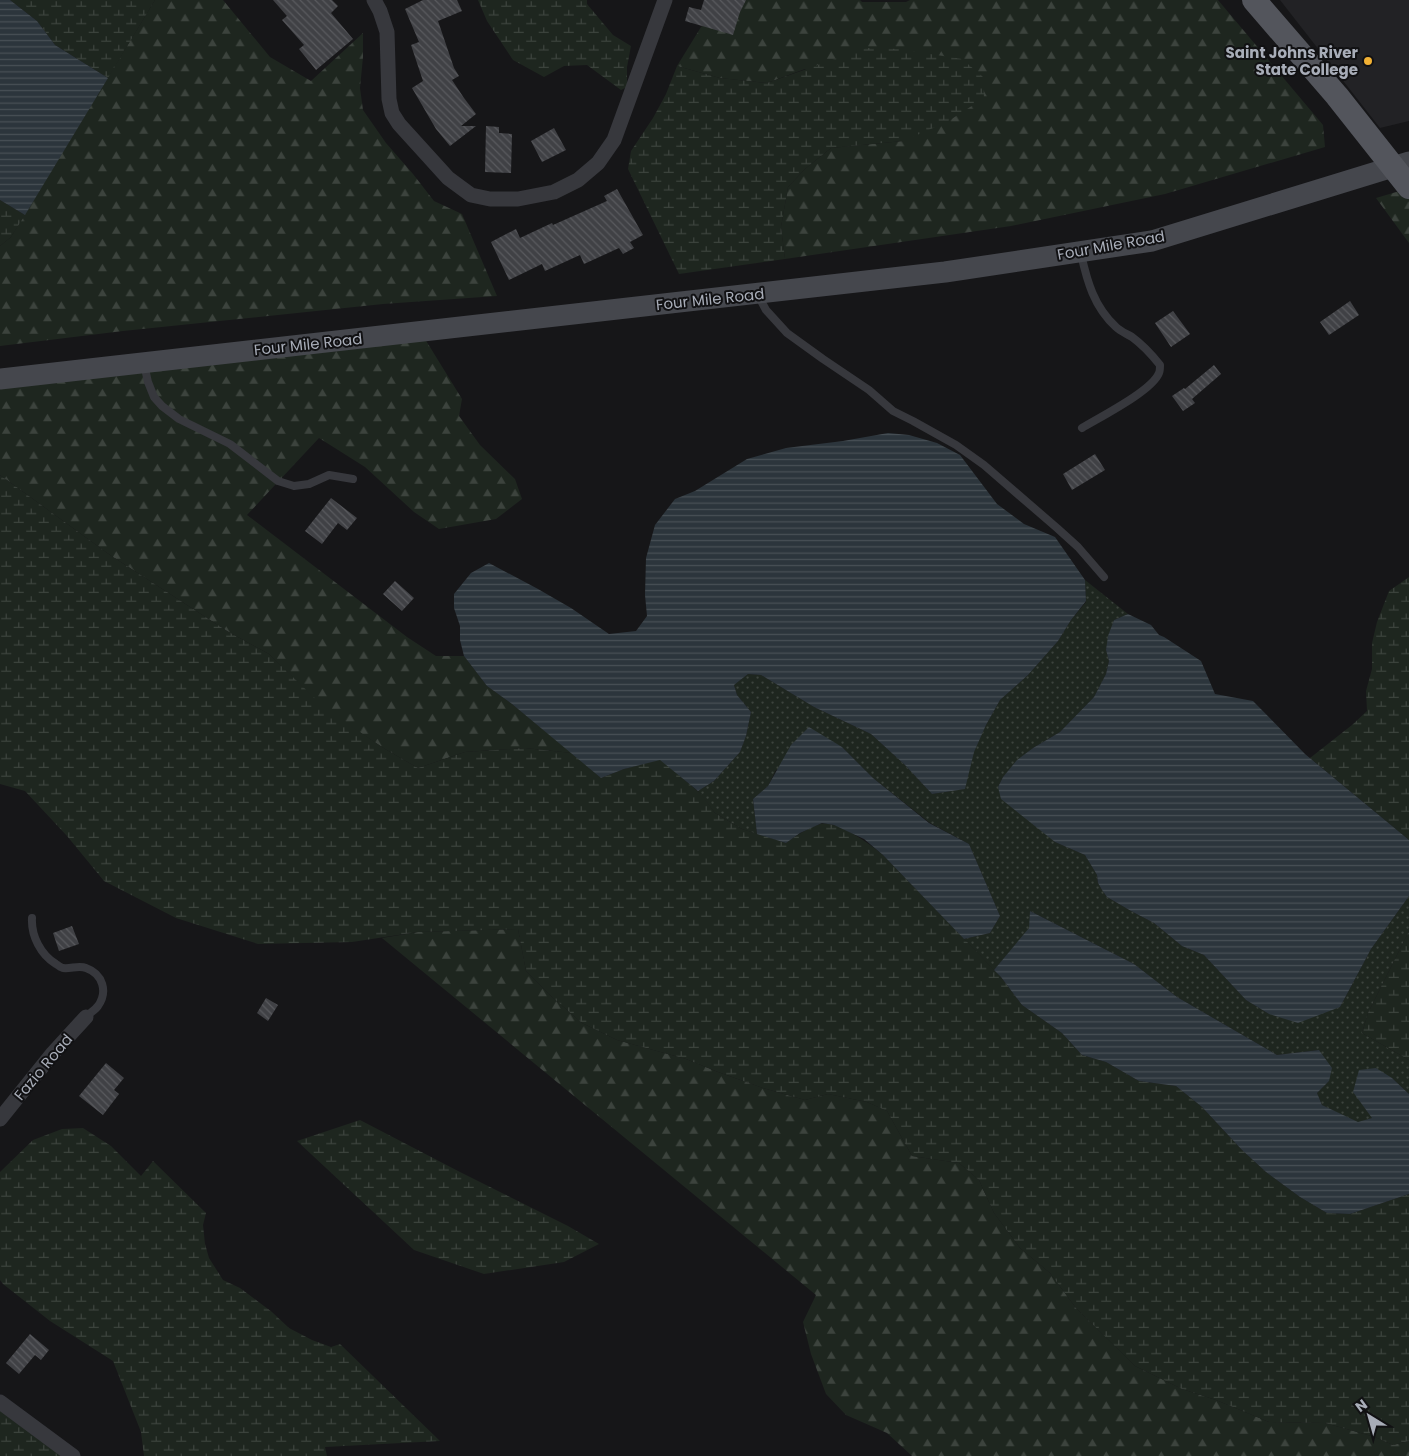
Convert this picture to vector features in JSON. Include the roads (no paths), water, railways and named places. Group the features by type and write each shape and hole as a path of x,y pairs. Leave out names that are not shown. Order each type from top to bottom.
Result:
{"main road":[{"path":"1254,0 1337,96 1401,164 1409,187"},
{"name":"Four Mile Road","path":"0,379 945,272 1152,241 1401,164"}],"street":[{"path":"374,0 387,32 389,99 392,112 399,124 448,178 471,195 490,200 518,199 554,192 578,180 598,163 614,140 665,0"},
{"name":"Fazio Road","path":"0,1119 53,1053 86,1016"},
{"path":"0,1402 73,1456"}],"lane":[{"path":"1080,252 1086,278 1100,310 1116,327 1150,352 1160,365 1160,372 1153,382 1133,397 1082,428"},
{"path":"757,293 766,310 787,333 870,390 893,411 956,445 984,465 1078,547 1104,577"},
{"path":"144,363 148,382 154,397 162,406 179,419 230,444 278,481 294,486 309,484 329,475 353,479"},
{"path":"32,918 36,940 47,959 62,968 85,967 94,971 100,978 104,987 104,995 98,1007 86,1016"}],"place":[{"name":"Saint Johns River State College","path":"1368,61"}]}
